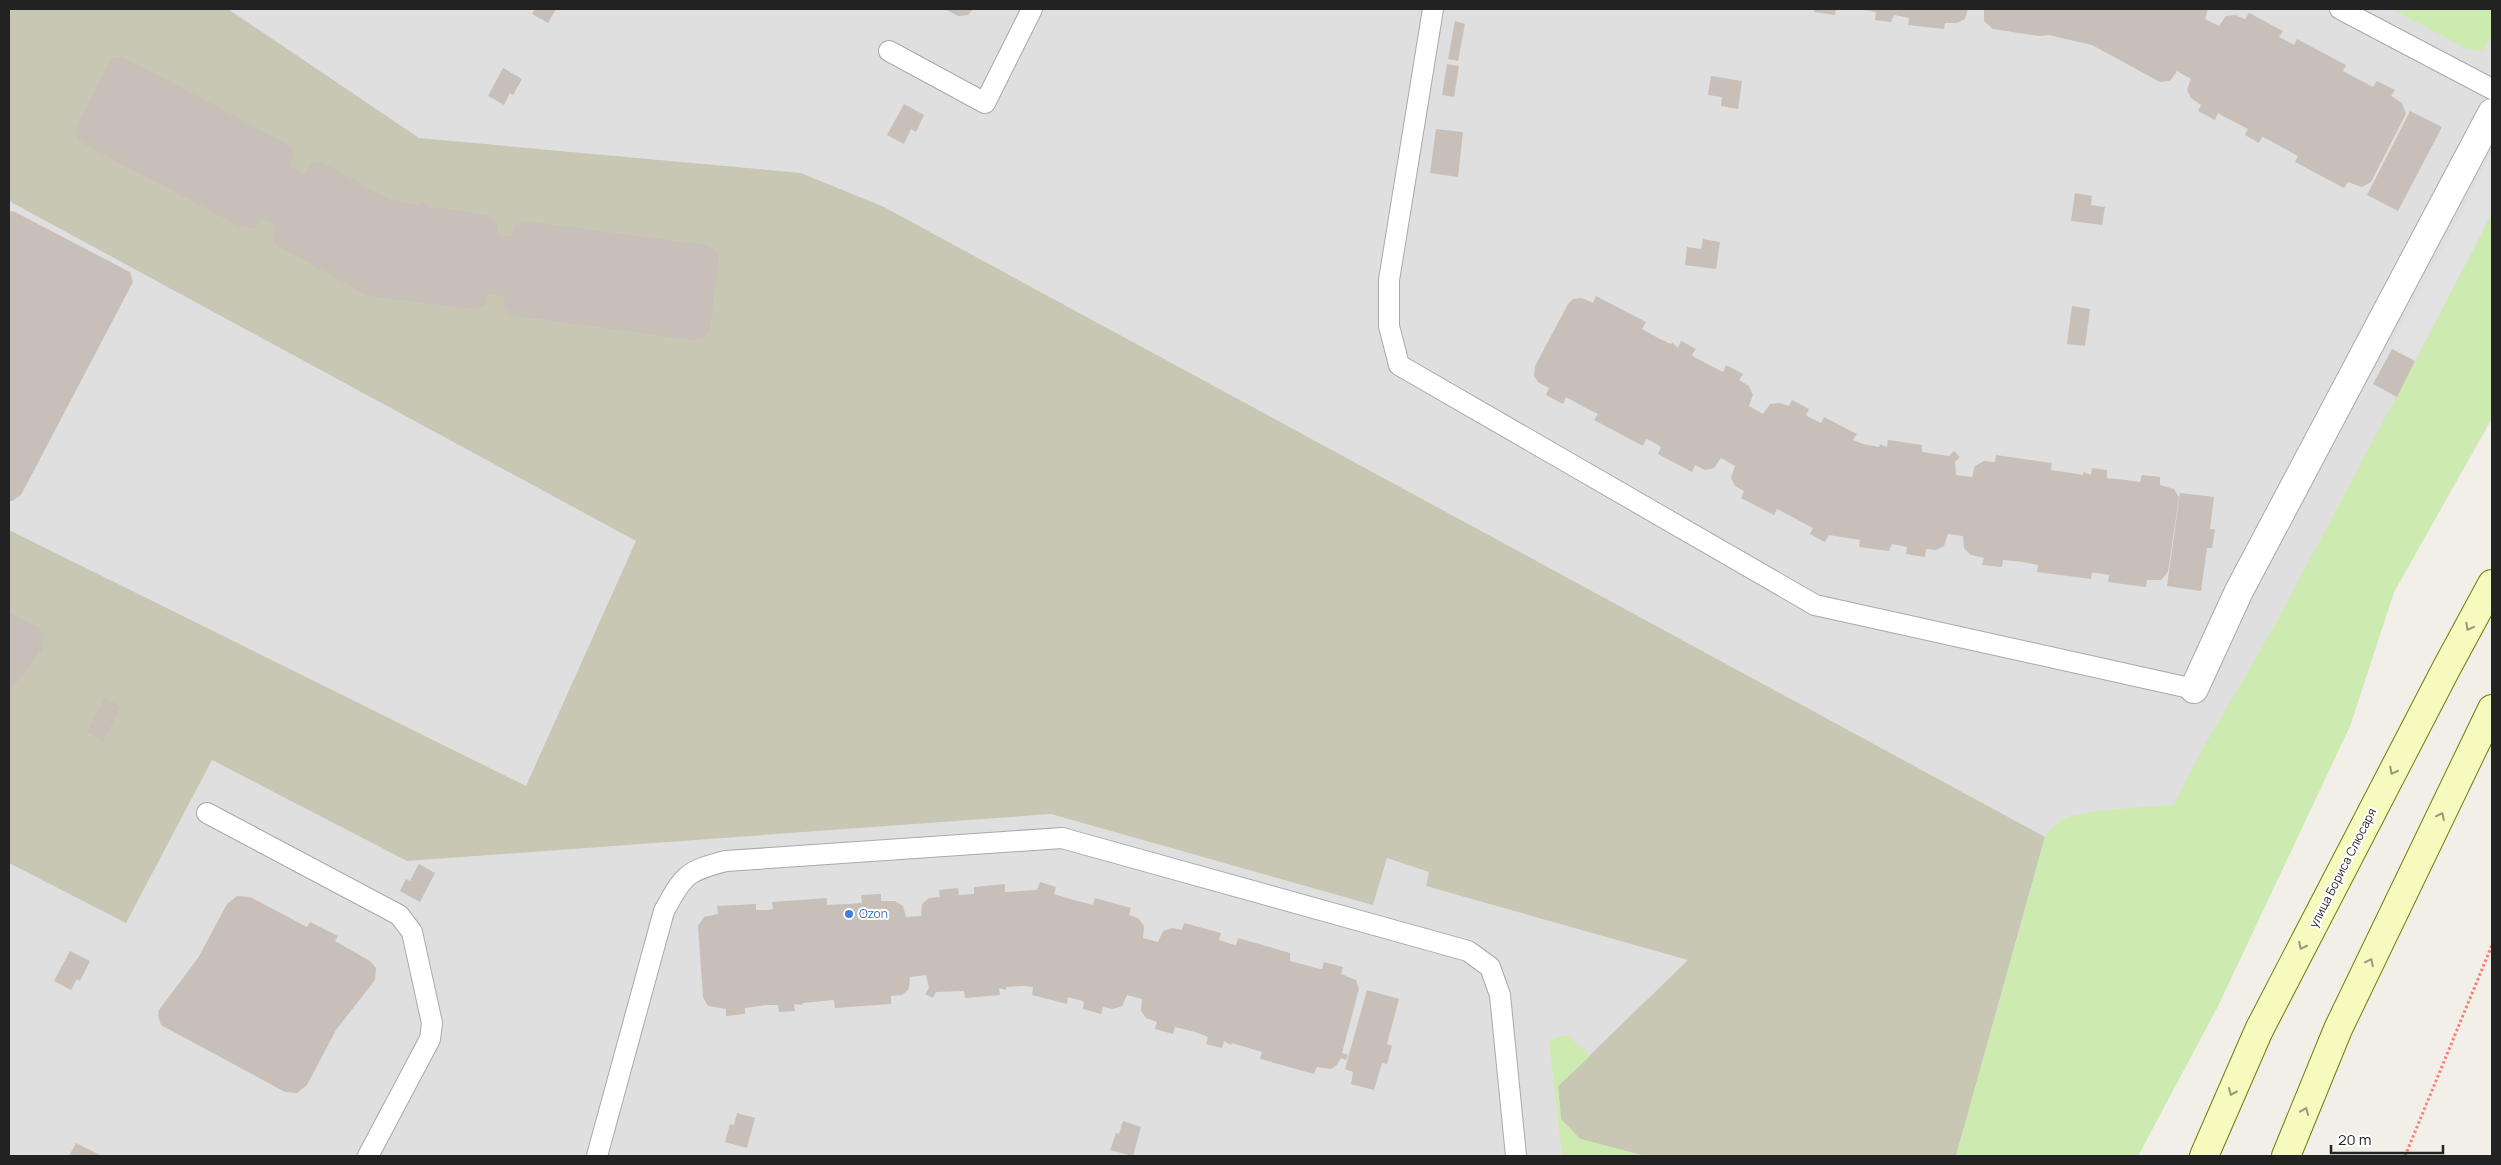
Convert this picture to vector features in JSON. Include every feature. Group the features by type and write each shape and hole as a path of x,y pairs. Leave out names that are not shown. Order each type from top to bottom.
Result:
{"main road":[{"name":"улица Бориса Слюсаря","path":"2204,1156 2259,1030 2492,584"},
{"path":"2286,1156 2338,1029 2492,709"}],"street":[{"path":"2194,689 2239,591 2492,113"}],"lane":[{"path":"889,51 985,103 1032,9"},
{"path":"1433,9 1389,280 1389,326 1399,365 1815,605 2194,689"},
{"path":"2340,9 2492,88"},
{"path":"207,813 400,915 412,932 432,1023 430,1039 368,1156"},
{"path":"597,1156 664,911 679,884 696,868 726,861 1062,838 1468,951 1490,967 1500,995 1516,1156"}],"path":[{"path":"2405,1156 2492,945"}],"shaded area":[{"path":"9,9 2492,9 2492,419 2394,592 2350,726 2218,1006 2138,1156 9,1156"},
{"path":"9,9 228,9 419,138 801,173 884,207 2045,837 1956,1156 1645,1156 1580,1139 1561,1119 1558,1086 1688,960 1426,886 1429,872 1387,858 1373,905 1051,814 407,861 212,760 126,923 9,863 9,530 526,786 636,541 9,201"},
{"path":"2492,153 2492,213 2415,361 2390,348"}],"green space":[{"path":"2392,9 2492,9 2492,37 2482,51 2467,49"},
{"path":"2492,213 2492,417 2394,592 2350,726 2218,1006 2138,1156 1956,1156 2045,837 2061,821 2080,814 2174,805 2197,759 2303,573"},
{"path":"1561,1036 1569,1036 1590,1056 1558,1086 1561,1119 1580,1139 1645,1156 1562,1156 1549,1041"}],"building":[{"path":"535,9 556,9 548,23 532,14"},
{"path":"945,9 973,9 968,15 958,16"},
{"path":"1814,9 1836,9 1835,15 1814,12"},
{"path":"1856,9 1968,9 1965,19 1957,23 1945,23 1944,29 1908,25 1909,18 1894,15 1891,22 1875,20 1876,12"},
{"path":"1984,9 2208,9 2205,19 2219,26 2226,16 2235,15 2245,19 2249,13 2283,31 2279,37 2294,45 2297,39 2346,65 2343,71 2373,87 2377,81 2395,90 2391,96 2402,103 2406,114 2371,182 2362,187 2348,182 2344,188 2295,162 2298,156 2269,140 2262,137 2259,143 2245,135 2248,129 2218,113 2215,120 2198,111 2201,105 2191,98 2187,90 2191,79 2177,71 2170,81 2160,82 2092,45 2049,35 2039,36 1993,29 1984,21"},
{"path":"1455,21 1465,24 1458,61 1448,59"},
{"path":"123,57 284,142 292,148 294,154 290,166 304,173 311,163 321,162 389,199 421,206 421,203 427,204 432,209 441,208 489,216 497,223 497,235 512,237 516,225 524,221 705,245 714,249 719,254 710,330 704,338 692,340 518,316 509,313 504,308 504,296 488,294 486,305 474,309 369,296 276,245 272,237 276,225 262,218 255,228 239,226 84,144 77,138 75,128 110,62 113,58"},
{"path":"1447,64 1459,66 1454,97 1442,95"},
{"path":"503,68 522,79 513,95 510,93 504,105 488,96"},
{"path":"1711,76 1742,81 1738,109 1721,106 1722,97 1708,95"},
{"path":"904,104 924,115 916,132 911,129 904,144 887,135"},
{"path":"2410,111 2442,127 2398,211 2367,195"},
{"path":"1436,129 1463,132 1458,177 1430,173"},
{"path":"2075,193 2092,196 2091,205 2105,207 2102,225 2071,221"},
{"path":"13,211 130,272 133,282 21,495 9,501 9,212"},
{"path":"1703,239 1720,242 1716,269 1685,265 1687,247 1701,249"},
{"path":"1596,296 1646,322 1642,329 1660,339 1671,344 1672,342 1678,348 1681,341 1696,349 1692,355 1694,357 1723,372 1726,365 1743,374 1739,380 1749,386 1753,395 1749,406 1763,414 1770,404 1780,403 1789,406 1792,400 1809,409 1806,415 1809,417 1821,423 1824,417 1857,434 1853,440 1863,444 1879,447 1880,444 1887,447 1888,440 1922,445 1922,452 1949,456 1954,451 1960,457 1955,462 1956,475 1972,477 1975,466 1984,461 1995,462 1996,455 2052,463 2051,470 2083,475 2083,472 2091,475 2092,468 2107,470 2107,478 2140,482 2142,475 2160,477 2160,485 2174,489 2179,497 2168,572 2161,580 2147,580 2146,587 2108,582 2109,575 2097,573 2092,573 2091,579 2037,572 2038,565 2023,562 2003,560 2002,567 1982,565 1984,558 1971,555 1964,548 1963,536 1948,534 1944,546 1936,550 1926,549 1925,557 1906,554 1907,547 1892,544 1889,551 1859,547 1860,540 1829,535 1825,542 1810,534 1813,528 1777,509 1774,515 1741,498 1744,491 1735,486 1731,478 1735,466 1721,458 1714,468 1705,470 1695,465 1692,472 1658,454 1661,447 1651,441 1646,439 1643,446 1594,420 1598,414 1566,397 1563,404 1546,395 1549,388 1538,382 1534,376 1535,366 1568,304 1573,299 1582,298 1593,303"},
{"path":"2072,306 2090,309 2085,346 2067,344"},
{"path":"2392,349 2415,361 2397,397 2373,384"},
{"path":"2180,493 2214,497 2210,529 2215,529 2212,548 2207,548 2201,591 2167,586"},
{"path":"9,612 39,628 44,636 43,648 9,692"},
{"path":"105,698 121,707 103,741 87,732"},
{"path":"419,864 435,873 420,902 400,891 406,879 410,881"},
{"path":"1040,882 1056,887 1054,894 1070,899 1093,905 1095,898 1131,908 1129,915 1138,918 1144,926 1143,938 1158,942 1163,931 1172,928 1182,930 1184,923 1221,933 1219,940 1231,944 1236,945 1238,938 1290,953 1290,961 1320,969 1322,969 1324,962 1343,967 1341,974 1356,980 1359,989 1342,1053 1348,1055 1346,1060 1341,1058 1336,1066 1331,1069 1317,1067 1314,1074 1260,1059 1262,1052 1232,1043 1231,1045 1224,1041 1222,1048 1206,1044 1208,1037 1195,1032 1175,1027 1173,1034 1155,1029 1157,1022 1146,1018 1141,1011 1142,999 1127,995 1122,1006 1113,1009 1103,1007 1101,1014 1083,1009 1084,1002 1082,1001 1068,997 1067,1004 1032,995 1033,987 1023,986 1006,987 1006,990 999,988 1000,995 965,998 964,991 936,992 933,998 925,994 929,988 926,975 910,977 909,989 902,995 891,996 891,1004 835,1008 834,1000 802,1003 803,1005 794,1004 795,1011 779,1012 778,1005 765,1005 745,1008 745,1014 726,1016 726,1009 708,1006 703,997 698,926 704,917 718,914 717,906 756,904 756,910 768,910 773,909 772,902 827,898 827,905 862,903 861,895 881,894 881,901 895,901 903,906 906,917 921,916 922,904 929,898 940,897 939,890 958,888 959,895 974,894 974,887 1005,884 1005,892 1037,890"},
{"path":"237,896 250,897 307,927 310,922 338,936 335,941 370,961 376,968 375,980 336,1030 307,1085 297,1093 285,1092 161,1025 158,1016 159,1010 198,958 227,904"},
{"path":"70,951 90,961 80,981 77,979 71,990 54,981"},
{"path":"1367,990 1399,999 1387,1044 1392,1046 1387,1064 1382,1063 1374,1090 1351,1084 1353,1072 1345,1069"},
{"path":"737,1113 755,1118 747,1148 725,1142 730,1124 734,1125"},
{"path":"1123,1121 1141,1127 1133,1156 1110,1150 1116,1133 1119,1134"},
{"path":"76,1143 102,1156 69,1156"}],"place":[{"name":"Ozon","path":"849,914"}]}
